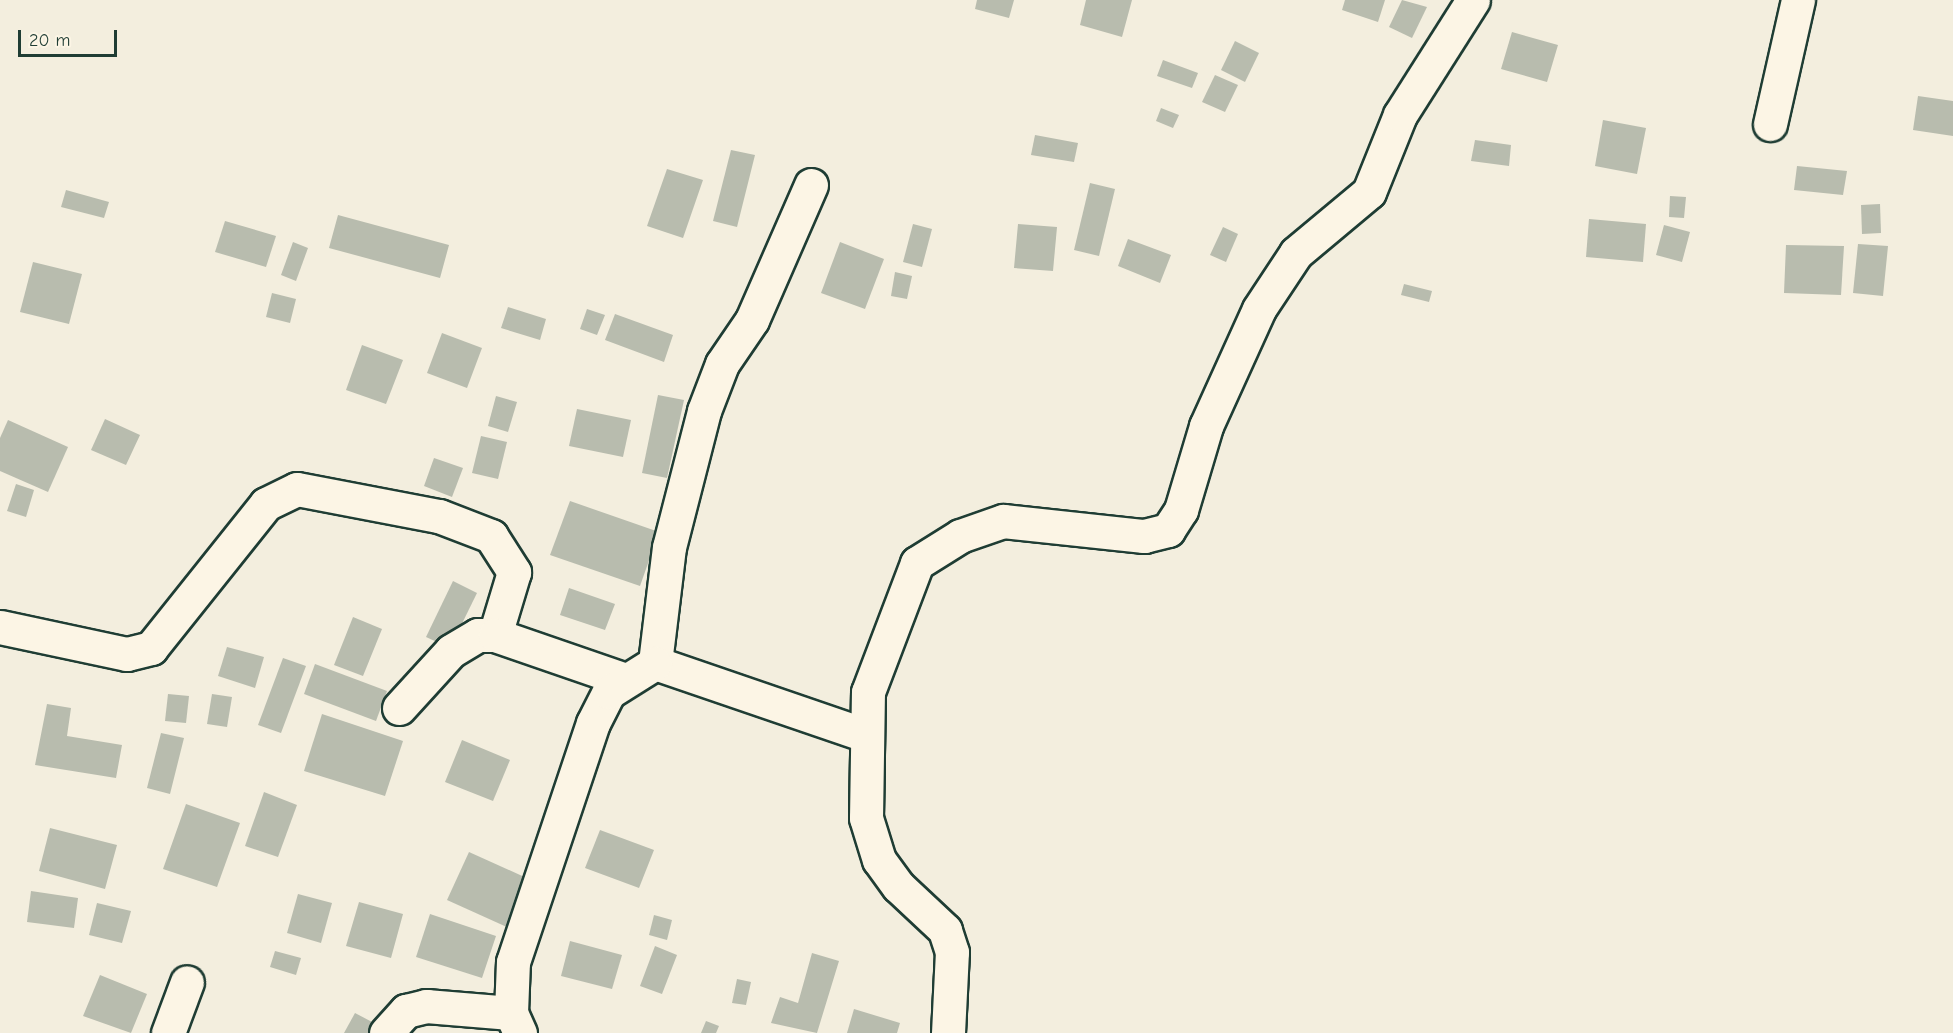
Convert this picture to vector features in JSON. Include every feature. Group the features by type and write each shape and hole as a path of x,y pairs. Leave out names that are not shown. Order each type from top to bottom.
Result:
{"street":[{"path":"948,1033 952,952 928,909 898,886 879,860 866,818 865,735 868,692 917,563 960,536 1004,520 1143,536 1168,530 1181,510 1206,426 1259,309 1296,253 1370,192 1400,115 1473,0"},
{"path":"1770,124 1798,0"},
{"path":"655,663 669,547 704,411 722,364 752,320 811,185"},
{"path":"0,627 127,654 151,648 266,504 297,489 439,516 491,536 514,572 495,635"},
{"path":"399,708 466,639 495,635 623,679"},
{"path":"386,1033 406,1011 426,1006 516,1023 513,962 593,723 609,692 623,679 655,663 865,735"},
{"path":"168,1033 188,982"}],"building":[{"path":"977,0 1014,0 1009,18 975,9"},
{"path":"1086,0 1132,0 1122,37 1080,25"},
{"path":"1345,0 1385,0 1378,22 1342,10"},
{"path":"1402,0 1427,7 1412,38 1389,27"},
{"path":"1512,32 1558,45 1547,82 1501,69"},
{"path":"1235,41 1259,53 1245,82 1221,70"},
{"path":"1163,60 1198,73 1192,88 1157,76"},
{"path":"1215,75 1238,85 1225,112 1202,102"},
{"path":"1918,96 1953,101 1953,136 1913,130"},
{"path":"1161,108 1179,115 1173,128 1156,121"},
{"path":"1603,120 1646,128 1637,174 1595,166"},
{"path":"1035,135 1078,143 1074,162 1031,155"},
{"path":"1475,140 1511,145 1509,166 1471,161"},
{"path":"731,150 755,155 737,227 713,221"},
{"path":"1797,166 1847,171 1843,195 1794,190"},
{"path":"667,169 703,180 683,238 647,226"},
{"path":"1090,183 1115,189 1099,256 1074,250"},
{"path":"66,190 109,202 104,218 61,207"},
{"path":"1670,196 1686,197 1684,218 1669,217"},
{"path":"1880,204 1881,233 1862,234 1861,205"},
{"path":"338,215 449,245 440,278 329,248"},
{"path":"1589,219 1646,224 1643,262 1586,257"},
{"path":"225,221 276,236 266,267 215,252"},
{"path":"913,224 932,229 922,267 903,262"},
{"path":"1018,224 1057,227 1053,271 1014,268"},
{"path":"1664,225 1690,232 1682,262 1656,255"},
{"path":"1223,227 1238,234 1226,262 1210,255"},
{"path":"1128,239 1171,255 1160,283 1118,266"},
{"path":"293,242 308,248 296,281 281,275"},
{"path":"840,242 884,259 865,309 821,293"},
{"path":"1858,244 1888,246 1883,296 1853,293"},
{"path":"1786,245 1844,246 1841,295 1784,293"},
{"path":"33,262 82,274 69,324 20,312"},
{"path":"895,272 912,276 907,299 891,296"},
{"path":"1404,284 1432,291 1429,302 1401,295"},
{"path":"272,293 296,299 290,323 266,317"},
{"path":"508,307 546,319 540,340 501,328"},
{"path":"587,309 605,315 597,335 580,329"},
{"path":"615,314 673,335 664,362 605,340"},
{"path":"442,333 482,348 467,388 427,373"},
{"path":"362,345 403,360 386,404 346,390"},
{"path":"658,395 684,400 667,478 642,473"},
{"path":"496,396 517,402 508,432 488,426"},
{"path":"577,409 631,420 623,457 569,446"},
{"path":"105,419 140,435 126,465 91,450"},
{"path":"8,420 68,447 48,492 0,471 0,438"},
{"path":"481,436 507,442 498,479 472,473"},
{"path":"434,458 463,468 452,497 424,486"},
{"path":"16,484 34,490 26,517 7,511"},
{"path":"570,501 659,532 640,586 550,555"},
{"path":"453,581 477,593 450,648 426,637"},
{"path":"569,588 615,604 605,630 560,615"},
{"path":"353,617 382,629 363,676 334,665"},
{"path":"227,647 264,657 255,688 218,676"},
{"path":"283,658 306,666 281,733 258,725"},
{"path":"315,664 387,691 376,721 304,694"},
{"path":"168,694 189,696 186,723 165,721"},
{"path":"212,694 232,697 227,727 207,724"},
{"path":"47,704 71,708 67,736 122,745 116,778 35,765"},
{"path":"322,714 403,741 385,796 304,771"},
{"path":"161,733 184,738 170,794 147,788"},
{"path":"462,740 510,760 493,801 445,782"},
{"path":"264,792 297,805 278,857 245,846"},
{"path":"186,804 240,823 217,887 163,869"},
{"path":"50,828 117,845 105,889 39,871"},
{"path":"600,830 654,850 639,888 585,868"},
{"path":"469,852 531,880 509,928 447,900"},
{"path":"31,891 78,898 74,928 27,922"},
{"path":"298,894 332,903 321,943 287,933"},
{"path":"359,902 403,914 391,958 346,946"},
{"path":"97,903 131,911 122,943 89,935"},
{"path":"430,914 496,936 482,978 416,957"},
{"path":"654,915 672,920 667,940 649,935"},
{"path":"570,941 622,955 612,989 561,976"},
{"path":"655,946 677,955 662,994 640,986"},
{"path":"275,951 301,958 296,975 270,967"},
{"path":"812,953 839,961 817,1033 771,1023 780,997 798,1003"},
{"path":"100,975 147,994 131,1033 83,1016"},
{"path":"737,979 751,982 746,1005 732,1003"},
{"path":"854,1009 900,1023 897,1033 847,1033"},
{"path":"355,1013 374,1023 369,1033 344,1033"},
{"path":"706,1021 719,1026 716,1033 701,1033"}]}
